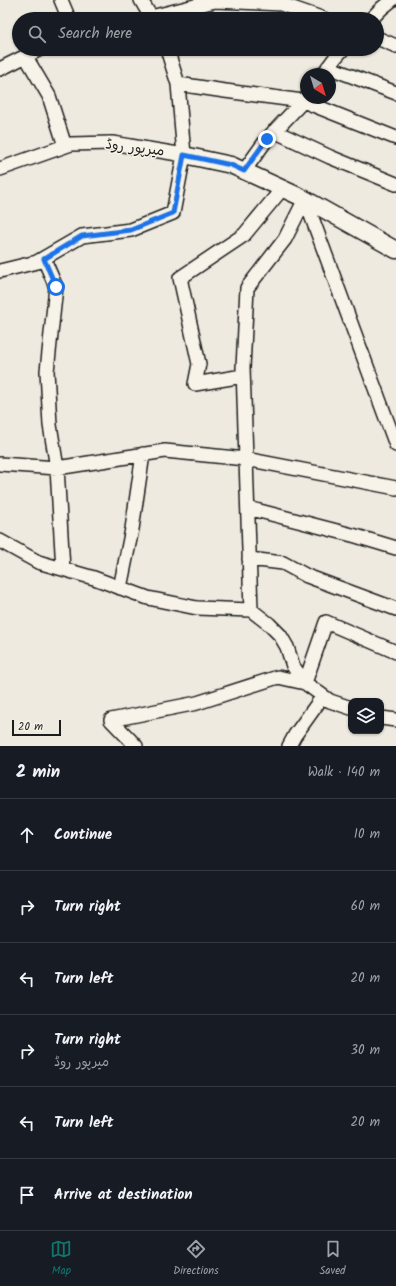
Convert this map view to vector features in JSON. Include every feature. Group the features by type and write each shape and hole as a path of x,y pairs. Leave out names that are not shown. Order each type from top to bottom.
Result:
{"street":[{"path":"61,0 66,12"},
{"path":"141,0 148,12"},
{"path":"378,12 392,0"},
{"path":"174,12 215,1 281,4 304,12"},
{"path":"384,41 396,46"},
{"path":"0,271 37,262 82,236 131,230 173,213 184,155 178,84 169,56"},
{"path":"328,68 337,56"},
{"path":"0,69 26,57 49,96 65,146"},
{"path":"336,73 396,93"},
{"path":"178,84 300,99"},
{"path":"244,171 267,139 301,104"},
{"path":"315,104 396,138"},
{"path":"274,131 330,157 396,184"},
{"name":"میرپور روڈ","path":"0,169 72,144 112,143 184,155 231,165 305,199 396,250"},
{"path":"243,376 195,384 199,364 180,278 244,234 282,188"},
{"path":"251,610 243,376 247,288 285,239 305,199"},
{"path":"305,199 396,445"},
{"path":"44,259 56,287 47,371 50,425 57,468 63,569"},
{"path":"0,464 57,468 165,451 246,459 396,488"},
{"path":"120,588 132,528 143,454"},
{"path":"248,508 396,548"},
{"path":"0,541 38,562 94,578 148,598 197,608 251,610 280,635 287,647 294,666 305,683 330,701 348,707"},
{"path":"250,558 283,563 307,576 396,609"},
{"path":"305,683 326,622 396,652"},
{"path":"136,746 111,720 197,704 278,678 305,683"},
{"path":"289,746 295,734 323,696"},
{"path":"384,718 396,720"}],"route":[{"path":"56,287 44,259 82,236 131,230 173,213 184,155 231,165 244,171 267,139"}]}
